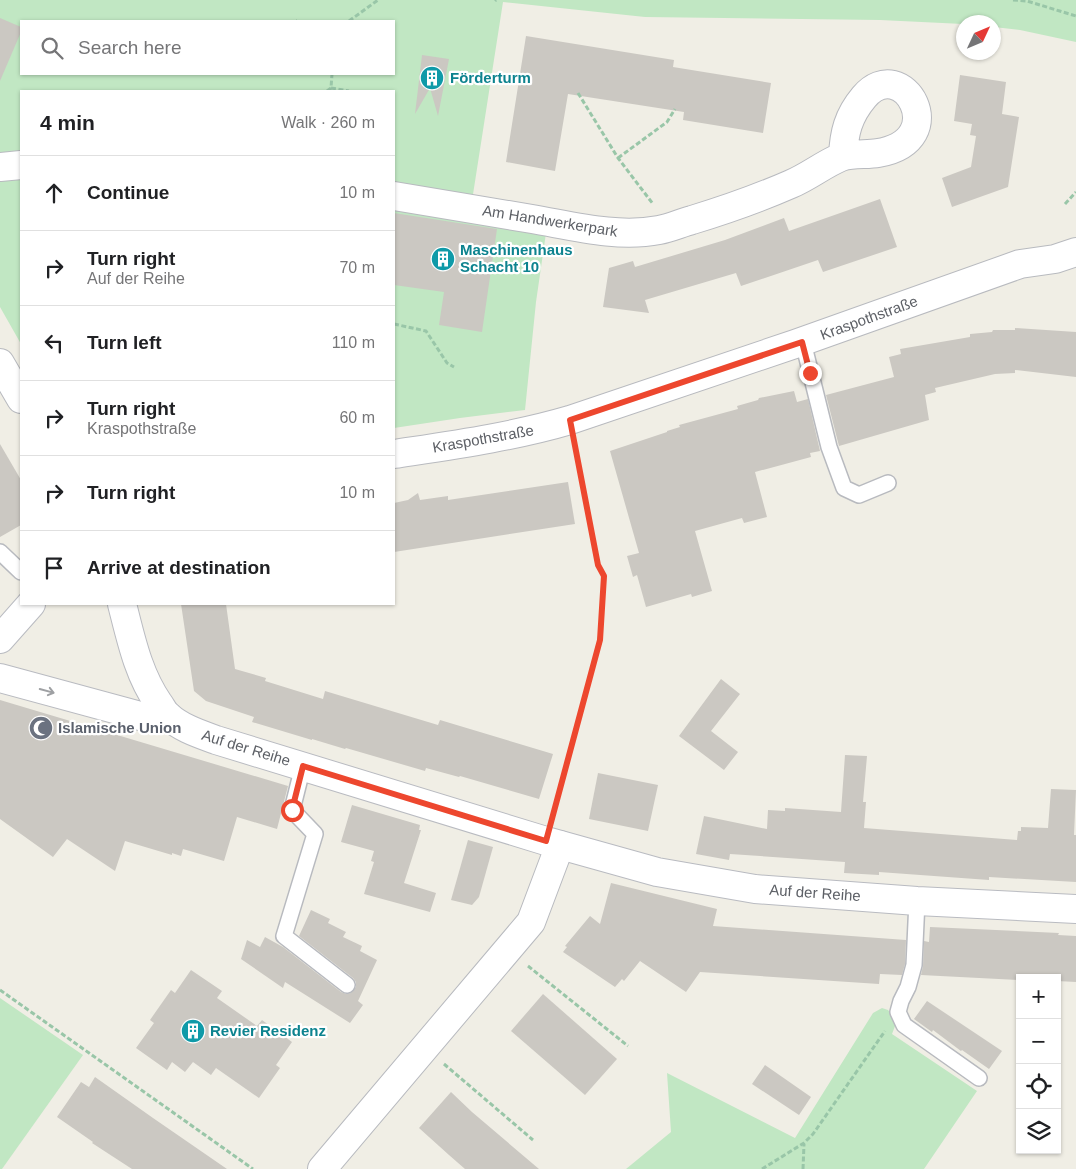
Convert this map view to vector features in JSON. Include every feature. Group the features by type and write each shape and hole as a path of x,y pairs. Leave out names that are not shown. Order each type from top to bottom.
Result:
{"street":[{"name":"Am Handwerkerpark","path":"395,196 612,233 658,230 722,211 792,184 843,156"},
{"path":"0,167 20,164"},
{"name":"Kraspothstraße","path":"395,454 534,431 802,342 1020,264 1069,260"},
{"path":"0,363 20,397"},
{"path":"0,639 29,605"},
{"name":"Auf der Reihe","path":"122,605 134,652 143,678 168,716 192,731 553,843 657,872 755,889 917,901 1076,908"},
{"path":"0,678 144,717 168,716"},
{"path":"322,1169 530,922 553,843"}],"lane":[{"path":"802,342 829,447 844,488 858,495 888,483"},
{"path":"0,552 20,571"},
{"path":"303,766 292,810 315,834 284,936 348,985"},
{"path":"917,901 914,964 908,987 900,1000 898,1012 904,1025 979,1078"}],"path":[{"path":"350,20 378,0"},
{"path":"1013,0 1027,1 1076,16"},
{"path":"331,88 332,75"},
{"path":"328,90 331,88 343,90"},
{"path":"578,93 618,158 670,227"},
{"path":"618,158 667,122 675,109"},
{"path":"1065,204 1076,192"},
{"path":"395,324 426,331 447,363 454,367"},
{"path":"553,843 600,640 604,576 598,565 570,420"},
{"path":"508,950 628,1046"},
{"path":"0,990 253,1169"},
{"path":"762,1169 804,1143 813,1134 898,1012"},
{"path":"425,1047 533,1140"},
{"path":"803,1169 804,1143"}],"green space":[{"path":"0,0 1076,0 1076,42 1001,28 1001,15 956,15 956,24 880,20 645,17 503,2 469,220 546,233 536,302 525,410 395,428 395,90 20,90 20,342 0,307"},
{"path":"0,998 83,1055 2,1169 0,1169"},
{"path":"882,1008 888,1010 897,1021 892,1034 977,1091 924,1169 626,1169 671,1132 667,1073 795,1138 873,1013"}],"building":[{"path":"0,18 20,27 20,34 0,81"},
{"path":"526,36 674,60 673,67 771,83 763,133 683,120 684,112 568,94 555,171 506,162"},
{"path":"422,55 449,59 438,116 430,88 415,114"},
{"path":"960,75 1006,82 1002,114 1019,117 1008,187 952,207 942,178 971,167 976,136 970,135 972,124 954,121"},
{"path":"880,199 897,247 823,272 818,260 741,286 736,273 645,300 649,313 603,307 609,268 633,261 635,267 725,240 784,218 789,231"},
{"name":"Maschinenhaus Schacht 10","path":"395,213 497,229 482,332 439,325 444,292 395,285"},
{"path":"1015,328 1076,332 1076,377 1015,370 1015,373 995,374 935,388 936,392 925,395 929,420 839,446 826,395 894,377 889,357 901,354 900,349 970,337 970,334 992,332 993,330 1015,330"},
{"path":"794,391 797,402 808,399 820,451 810,453 811,457 755,472 767,517 744,523 742,518 695,531 712,591 692,597 691,594 646,607 637,575 633,577 627,556 639,553 610,451 667,432 680,427 679,425 738,409 737,406 758,400 759,398"},
{"path":"0,444 20,478 20,526 0,537"},
{"path":"568,482 575,524 395,552 395,503 408,500 418,493 420,500 448,496 448,500"},
{"path":"181,605 226,605 235,669 266,678 265,681 323,699 325,691 438,725 440,720 553,754 539,799 460,776 426,768 425,771 252,722 254,717 206,701 194,691"},
{"path":"721,679 740,694 711,731 738,752 724,770 679,736"},
{"path":"0,700 288,786 277,829 237,817 224,861 183,849 181,856 172,853 172,855 125,841 115,871 67,839 53,857 0,819"},
{"path":"845,755 867,756 863,802 866,802 864,828 1017,840 1018,831 1021,831 1021,827 1048,828 1051,789 1076,790 1074,835 1076,835 1076,882 989,877 989,880 879,872 879,875 844,873 845,862 730,854 729,860 696,854 704,816 767,829 768,810 785,811 785,808 841,812"},
{"path":"598,773 658,785 648,831 589,819"},
{"path":"352,805 420,825 419,830 421,830 404,883 436,893 430,912 364,894 374,862 371,861 374,851 341,842"},
{"path":"468,840 493,847 479,897 472,905 451,900"},
{"path":"611,883 717,909 713,926 906,940 905,964 902,975 880,974 879,984 700,972 686,992 640,961 624,981 622,979 615,987 563,952 567,947 565,946 590,916 600,924"},
{"path":"311,910 330,919 328,923 346,932 343,937 362,946 360,951 377,960 358,1001 363,1005 350,1023 285,982 283,988 241,959 247,940 260,947 265,937 283,947 341,992 351,993 356,987 356,982 353,978 299,936"},
{"path":"930,927 1059,933 1058,935 1076,936 1076,982 1061,981 1061,974 1016,974 1016,980 921,975 924,941 929,942"},
{"name":"Revier Residenz","path":"191,970 222,991 217,998 257,1026 262,1020 292,1042 276,1065 280,1068 259,1098 216,1068 211,1075 193,1062 185,1072 172,1062 167,1070 136,1048 154,1023 150,1020 171,990 175,993"},
{"path":"543,994 617,1059 585,1095 511,1031"},
{"path":"927,1001 1002,1051 989,1069 914,1019"},
{"path":"765,1065 811,1097 799,1115 752,1084"},
{"path":"95,1077 227,1169 132,1169 92,1143 57,1117 81,1082 89,1087"},
{"path":"451,1092 539,1169 465,1169 419,1128"}],"place":[{"name":"Förderturm","path":"432,78"},
{"name":"Maschinenhaus Schacht 10","path":"443,259"},
{"name":"Islamische Union","path":"41,728"},
{"name":"Revier Residenz","path":"193,1031"}],"route":[{"path":"292,810 303,766 546,841 600,640 604,576 598,565 570,420 802,342 810,373"}]}
